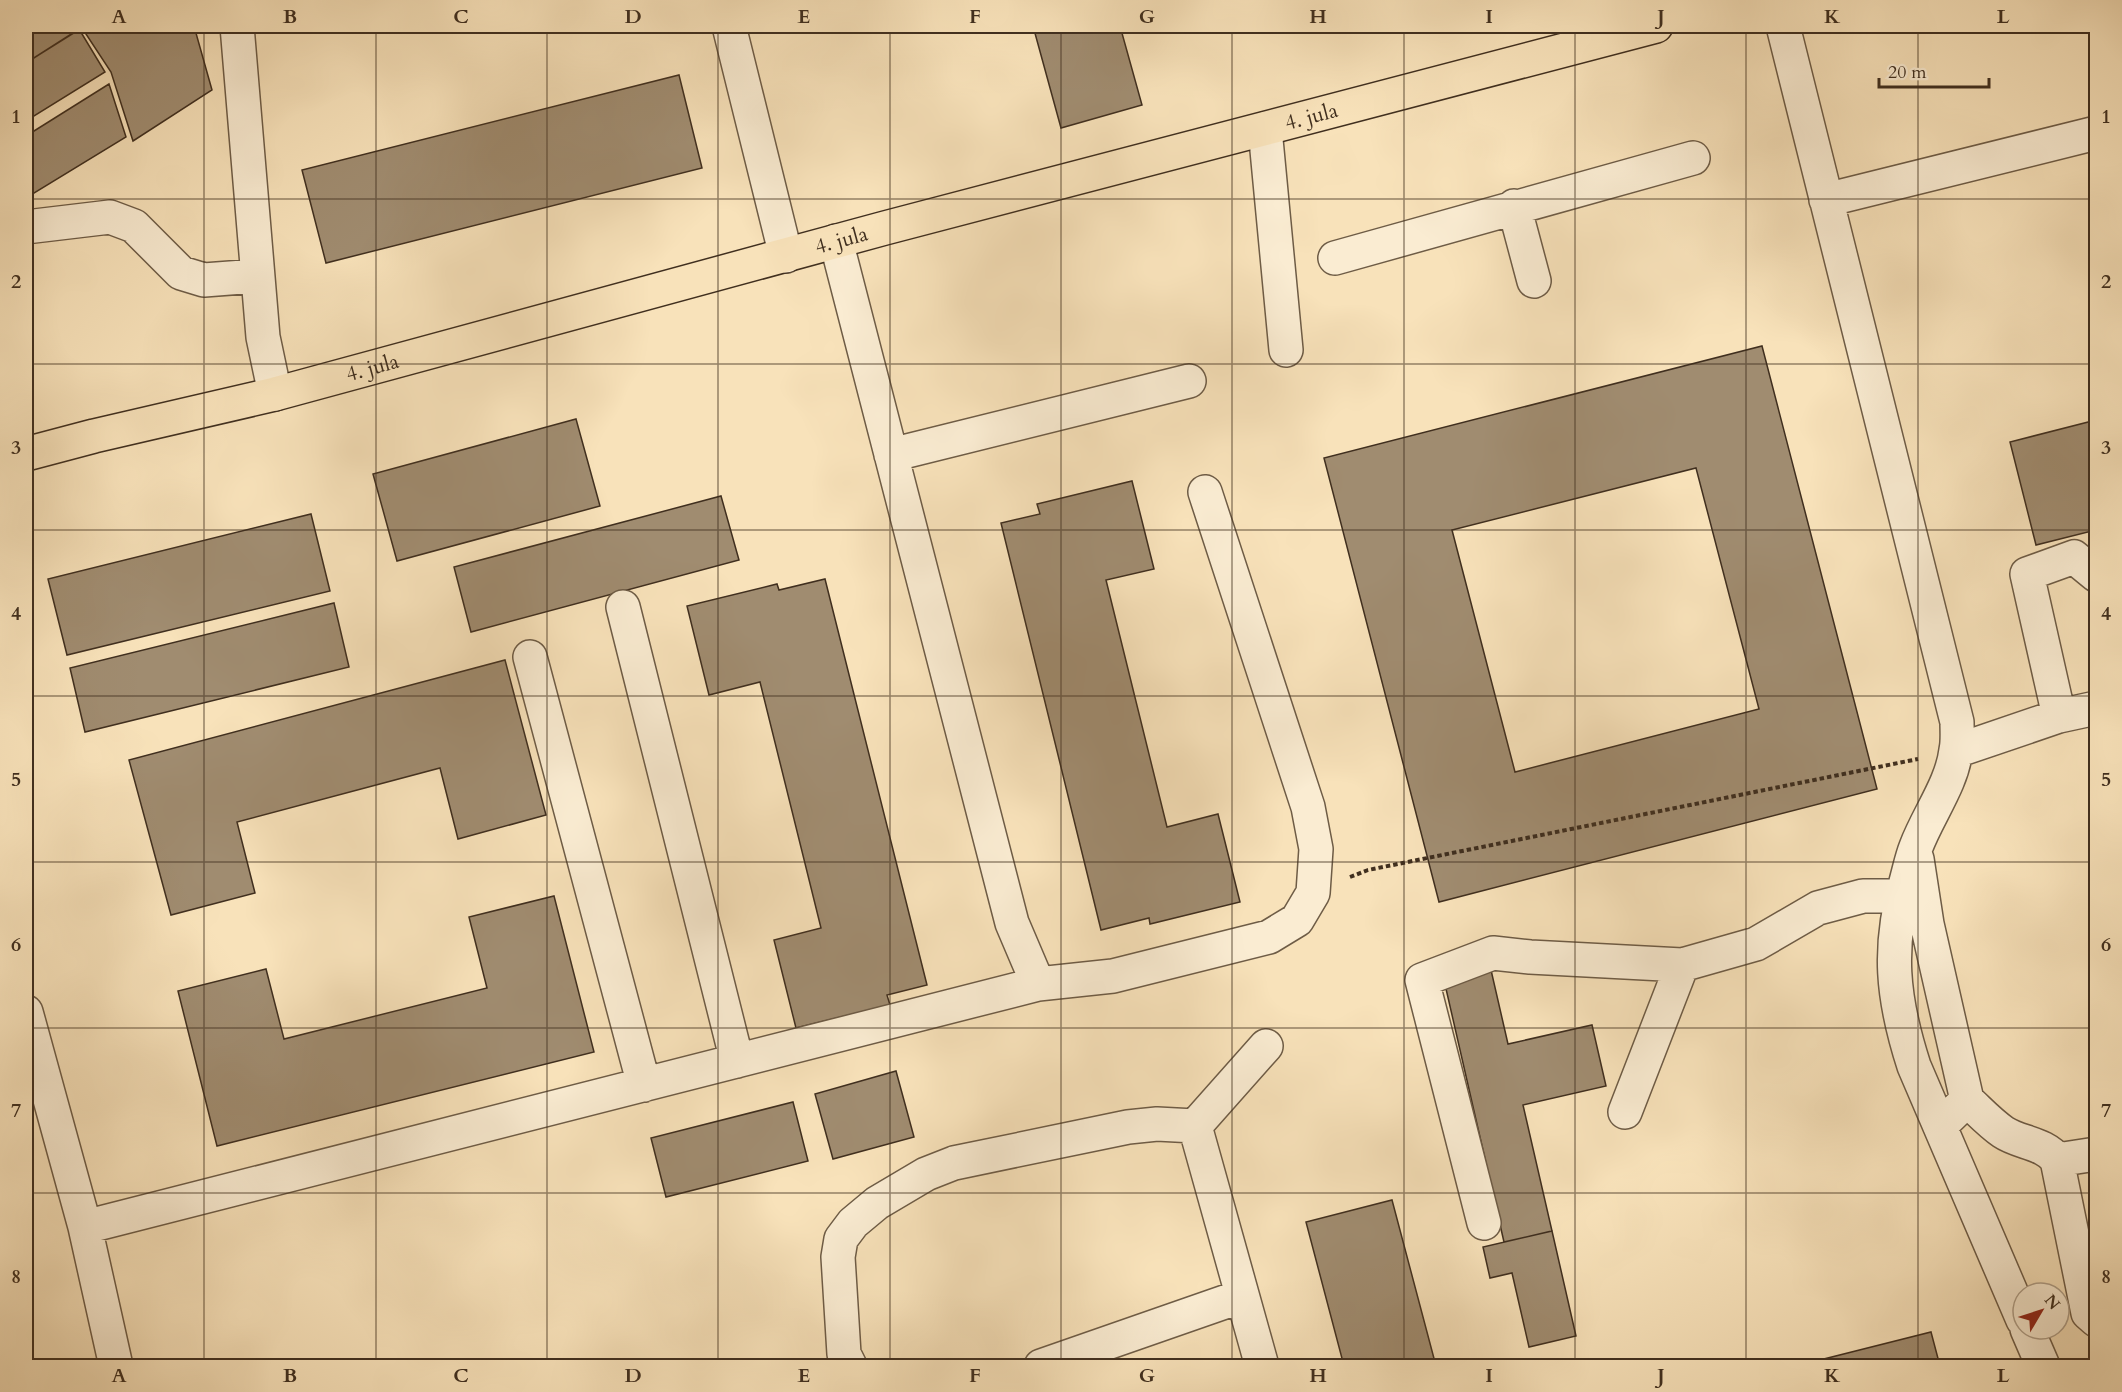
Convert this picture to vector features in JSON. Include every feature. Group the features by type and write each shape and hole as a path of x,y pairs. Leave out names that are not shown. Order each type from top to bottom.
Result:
{"main road":[{"name":"4. jula","path":"26,454 275,394 836,242 1656,26"}],"street":[{"path":"237,26 262,337 275,394"},
{"path":"729,26 786,256"},
{"path":"1783,26 1957,722 1956,751 1946,781 1915,848 1901,896 1895,931 1895,984 1904,1035 1914,1066 2011,1292"},
{"path":"1265,129 1286,350"},
{"path":"1826,200 2097,133"},
{"path":"1335,258 1514,206 1693,158"},
{"path":"1514,206 1534,281"},
{"path":"26,227 110,217 134,226 181,273 204,280 257,276"},
{"path":"836,242 1012,923 1038,984"},
{"path":"891,455 1188,381"},
{"path":"85,1227 1038,984 1113,976 1269,937 1297,920 1313,893 1317,849 1308,807 1205,492"},
{"path":"2059,716 2027,574 2074,557 2097,575"},
{"path":"623,607 737,1061"},
{"path":"530,657 644,1085"},
{"path":"1956,751 2059,716 2097,708"},
{"path":"1915,848 1928,924 1967,1100 2013,1138 2048,1151 2057,1160 2088,1313 2096,1323"},
{"path":"1484,1223 1422,980 1493,953 1682,965 1755,944 1818,908 1863,896 1901,896"},
{"path":"1625,1112 1682,965"},
{"path":"26,1012 85,1227 116,1366"},
{"path":"1195,1126 1266,1046"},
{"path":"1940,1126 1967,1100"},
{"path":"850,1366 844,1354 838,1257 841,1239 853,1222 877,1203 926,1174 954,1163 1128,1128 1157,1124 1195,1126"},
{"path":"1195,1126 1262,1366"},
{"path":"2057,1160 2097,1154"},
{"path":"1041,1366 1242,1296"},
{"path":"2032,1341 2043,1366"}],"path":[{"path":"1313,893 1368,870 1956,751"}],"building":[{"path":"26,26 85,26 26,63"},
{"path":"93,26 194,26 212,90 133,141 111,72 84,31"},
{"path":"1033,26 1120,26 1142,105 1061,128"},
{"path":"79,29 105,72 26,121 26,63"},
{"path":"679,75 702,168 326,263 302,170"},
{"path":"109,84 126,137 26,198 26,136"},
{"path":"1762,346 1877,789 1439,902 1324,458","holes":["1696,468 1759,709 1515,772 1452,530"]},
{"path":"576,419 600,506 397,561 373,474"},
{"path":"2096,420 2096,530 2036,545 2010,442"},
{"path":"1132,481 1154,569 1106,580 1167,827 1218,814 1240,902 1150,924 1149,918 1101,930 1001,523 1040,514 1037,504"},
{"path":"721,496 739,560 471,632 454,567"},
{"path":"311,514 330,591 67,655 48,579"},
{"path":"825,579 927,985 887,995 890,1005 796,1028 774,940 821,928 760,682 709,695 687,606 777,584 779,590"},
{"path":"334,603 349,667 85,732 70,668"},
{"path":"505,660 546,815 458,839 440,768 237,822 255,893 171,915 129,760"},
{"path":"554,896 594,1052 217,1146 178,991 266,969 284,1039 487,988 469,917"},
{"path":"1491,970 1508,1044 1592,1025 1606,1086 1523,1105 1552,1231 1504,1242 1444,980"},
{"path":"896,1071 914,1137 833,1159 815,1094"},
{"path":"793,1102 808,1161 666,1197 651,1138"},
{"path":"1392,1200 1436,1366 1344,1366 1306,1222"},
{"path":"1552,1231 1576,1336 1529,1347 1512,1273 1490,1278 1483,1247"},
{"path":"1931,1332 1940,1366 1796,1366"}]}
